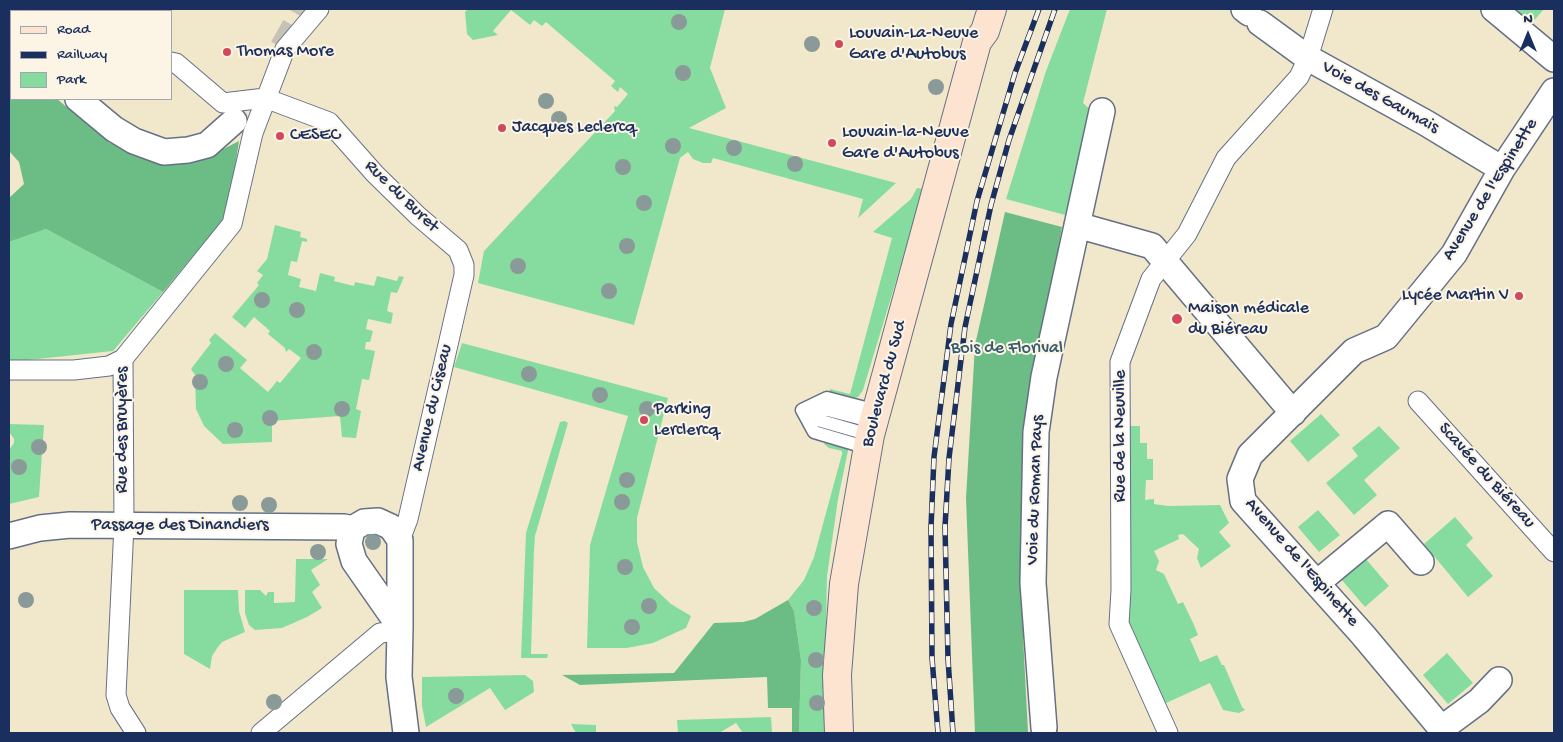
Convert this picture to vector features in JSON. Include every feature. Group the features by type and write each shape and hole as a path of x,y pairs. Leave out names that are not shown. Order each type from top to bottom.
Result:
{"main road":[{"name":"Boulevard du Sud","path":"972,9 977,42"},
{"name":"Boulevard du Sud","path":"839,733 837,674 844,584 872,429 977,42 984,31 992,9"}],"street":[{"name":"Rue des Bruyères","path":"136,733 120,708 116,695 124,525 123,359 232,224 244,127 265,98 285,49 319,9"},
{"name":"Rue de la Neuville","path":"1168,733 1119,624 1121,590 1120,362 1151,278 1166,262 1194,221 1226,158 1299,76 1308,58 1323,9"},
{"path":"1494,9 1554,59"},
{"name":"Voie des Gaumais","path":"1251,15 1308,58 1426,123 1502,169"},
{"path":"172,62 176,63 223,103 265,98"},
{"name":"Avenue de l'Espinette","path":"1443,731 1317,583 1243,501 1240,479 1250,455 1354,351 1386,337 1454,254 1502,169 1554,90"},
{"name":"Rue du Buret","path":"265,98 329,122 375,174 418,216 458,250 464,266 464,275"},
{"path":"79,100 114,129 134,140 164,152 188,150 207,145 244,127"},
{"name":"Voie du Roman Pays","path":"1044,728 1033,583 1036,432 1044,377 1102,111"},
{"path":"1076,225 1152,246 1293,413"},
{"name":"Avenue du Ciseau","path":"406,733 399,677 400,540 410,510 464,275"},
{"path":"9,370 74,370 109,366 123,359"},
{"name":"Scavée du Biéreau","path":"1418,401 1554,552"},
{"path":"261,733 380,633 400,629 354,561 349,544 352,529 364,522 378,521 390,527 400,540"},
{"path":"1317,583 1388,524 1427,563"},
{"name":"Passage des Dinandiers","path":"9,536 25,531 57,526 344,527 352,529"},
{"path":"1443,731 1479,701 1499,680"}],"lane":[{"path":"827,398 872,429 818,420 802,410 827,398"}],"green space":[{"path":"468,9 725,9 710,68 726,108 689,128 896,183 858,218 863,199 713,158 711,163 703,163 693,159 688,152 680,158 634,325 478,283 484,251 615,111 614,106 617,107 628,94 620,87 618,92 611,86 615,81 546,22 542,26 534,20 530,25 511,10 493,31 498,35 473,40 467,34 465,12"},
{"path":"1070,9 1107,9 1083,103 1093,112 1065,215 1006,199 1046,71"},
{"path":"1513,9 1544,9 1531,24"},
{"path":"9,59 10,100 58,100 110,143 158,164 204,159 239,141 228,214 163,292 46,229 9,242 9,198 24,184 19,162 9,151"},
{"path":"917,188 924,189 863,390 858,397 851,399 830,393 830,389 850,394 892,238 873,232 911,199"},
{"name":"Bois de Florival","path":"1005,212 1062,227 1040,350 1025,451 1023,636 1028,733 975,733 966,498 975,345"},
{"path":"275,225 301,232 300,237 307,239 307,242 302,241 297,262 291,261 288,275 301,279 299,287 316,291 320,273 335,277 334,281 354,286 355,282 374,286 377,276 397,281 399,276 404,277 397,293 391,292 387,311 393,313 391,324 368,319 366,329 373,331 370,342 366,342 365,349 375,351 369,380 362,379 356,409 361,411 356,438 342,437 340,416 272,421 272,442 223,444 204,426 196,409 195,375 191,369 211,343 209,340 215,333 247,360 240,368 268,392 277,381 280,383 301,358 289,349 286,352 285,348 268,334 270,331 254,317 245,328 232,317 259,285 257,283 263,275 257,271 267,259"},
{"path":"46,229 163,292 113,351 9,362 9,242"},
{"path":"462,343 668,398 637,518 637,542 643,567 654,588 671,604 691,616 686,628 653,643 627,648 587,648 590,545 628,416 454,367"},
{"path":"1321,414 1340,435 1308,462 1290,441"},
{"path":"565,421 568,423 535,536 531,654 548,654 547,658 521,658 526,533 560,422"},
{"path":"9,424 44,425 39,497 9,504 9,450 14,443 14,439 9,432"},
{"path":"1128,426 1140,426 1140,443 1147,443 1147,459 1153,459 1153,480 1146,480 1145,500 1154,499 1154,504 1168,506 1220,505 1229,523 1219,532 1231,546 1201,568 1197,558 1199,549 1183,534 1178,535 1179,539 1154,551 1159,561 1156,570 1164,574 1178,604 1183,602 1194,625 1198,635 1190,639 1200,662 1217,655 1222,665 1224,665 1245,710 1239,713 1223,710 1210,683 1164,704 1131,632 1128,620"},
{"path":"1379,426 1400,448 1364,480 1377,495 1354,515 1326,483 1358,456 1352,448"},
{"path":"825,441 849,446 838,499 827,576 824,733 799,733 801,660 794,611 788,600 804,580 814,557 842,454 842,451 829,448 824,444"},
{"path":"1318,510 1340,535 1319,552 1298,527"},
{"path":"1455,517 1473,538 1466,545 1493,576 1468,597 1424,544"},
{"path":"1365,558 1389,586 1365,607 1341,579"},
{"path":"296,559 328,559 311,570 320,585 312,592 322,608 282,628 255,630 249,625 245,613 245,590 260,590 266,596 268,592 274,592 274,603 295,602"},
{"path":"184,590 238,590 239,611 245,632 222,642 212,656 210,669 184,654"},
{"path":"788,600 794,611 801,660 799,733 792,733 792,708 768,708 767,677 580,685 562,675 674,673 714,623 743,622 755,619"},
{"path":"1447,653 1473,683 1448,704 1423,675"},
{"path":"525,675 533,681 534,692 505,710 490,688 426,727 422,706 422,677"},
{"path":"771,717 772,733 743,733 736,723 719,733 678,733 677,720"},
{"path":"571,724 596,725 596,733 576,733"}],"tunnel":[{"path":"282,48 304,9"}],"railway":[{"path":"938,733 932,658 931,527 934,457 951,324 977,201 1015,73 1039,9"},
{"path":"953,733 948,659 945,527 949,458 965,327 991,205 1009,140 1055,9"}],"place":[{"name":"Louvain-La-Neuve Gare d'Autobus","path":"839,44"},
{"name":"Thomas More","path":"227,52"},
{"name":"Jacques Leclercq","path":"502,128"},
{"name":"CESEC","path":"280,136"},
{"name":"Louvain-la-Neuve Gare d'Autobus","path":"832,143"},
{"name":"Lycée Martin V","path":"1519,296"},
{"name":"Maison médicale du Biéreau","path":"1177,319"},
{"name":"Parking Lerclercq","path":"644,420"}]}
